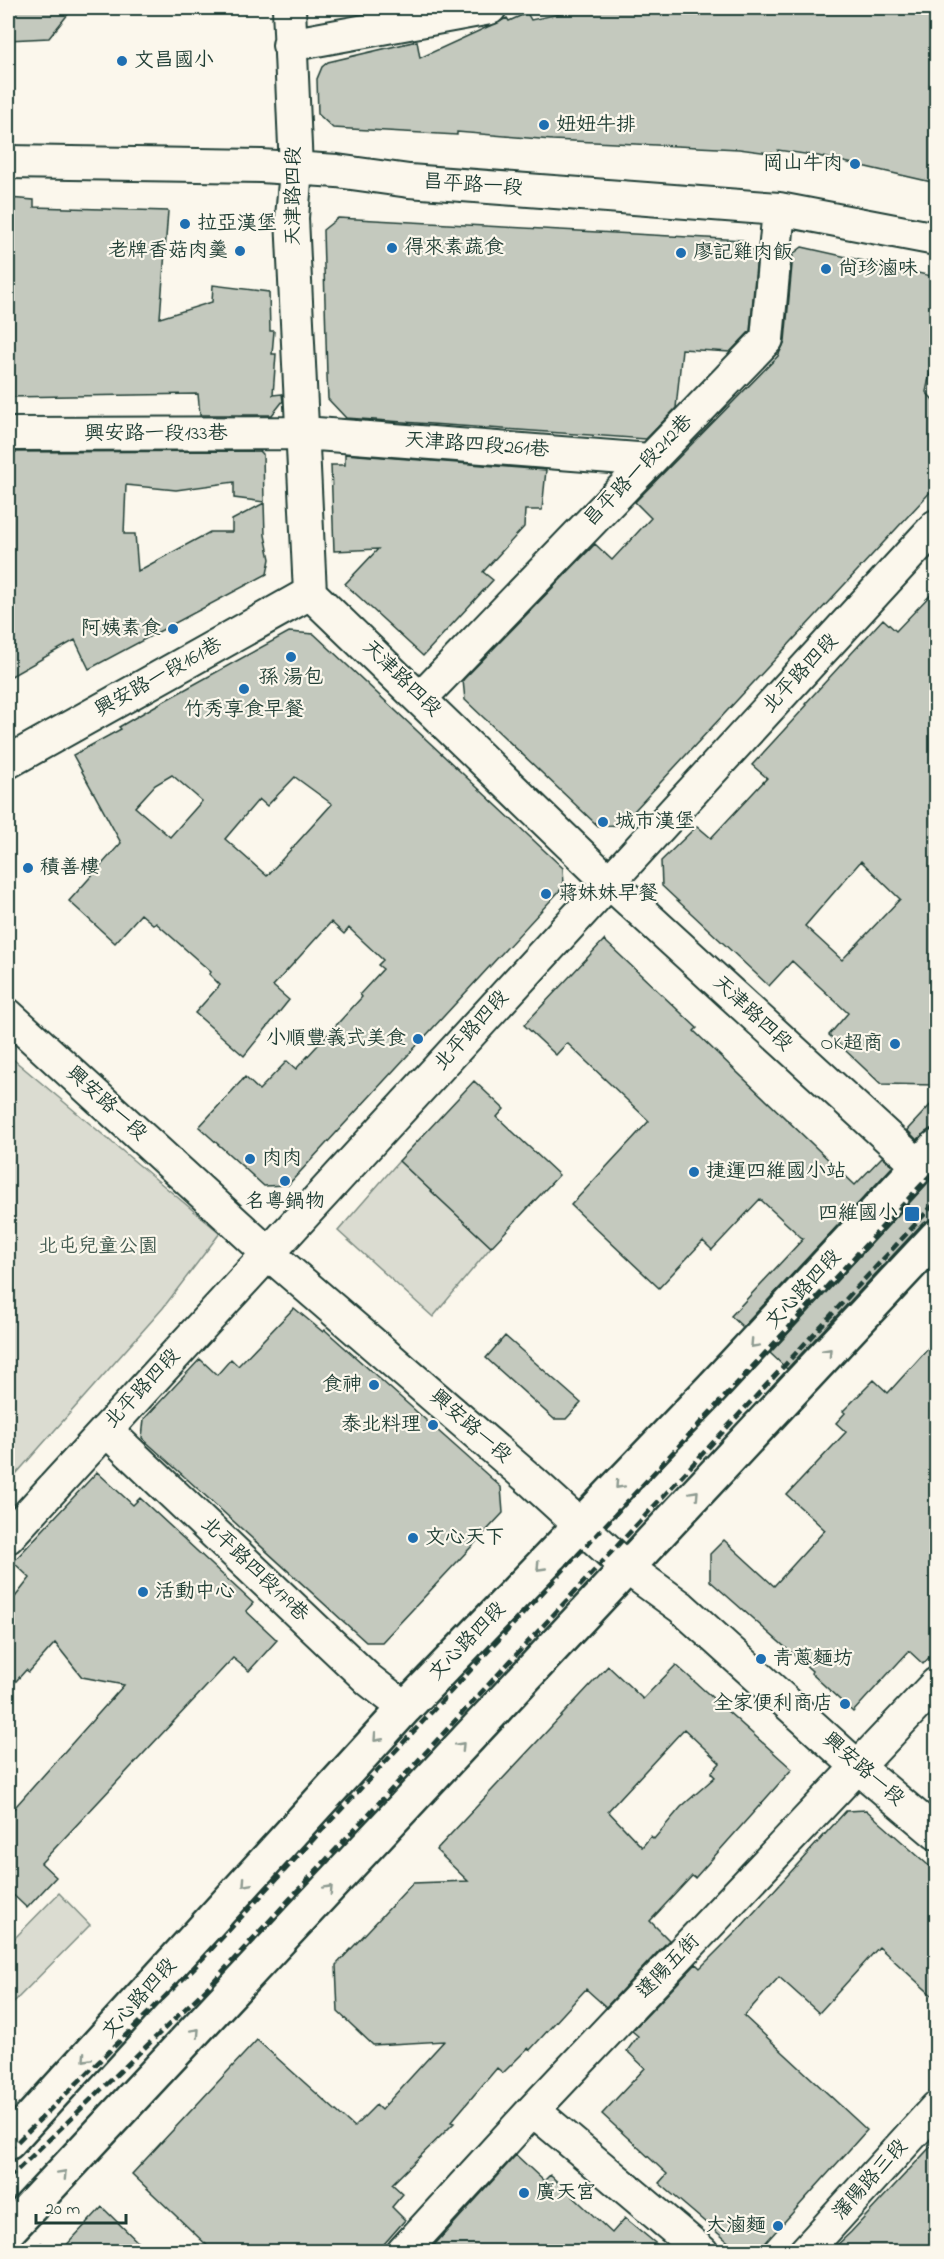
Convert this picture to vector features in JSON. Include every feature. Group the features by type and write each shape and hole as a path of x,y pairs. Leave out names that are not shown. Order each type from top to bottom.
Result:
{"main road":[{"name":"文心路四段","path":"8,2143 405,1708 581,1525 927,1157"},
{"path":"8,2231 936,1237"}],"street":[{"name":"天津路四段","path":"289,8 296,169 292,218 310,593 610,883 927,1157"},
{"path":"290,45 490,8"},
{"name":"昌平路一段","path":"8,162 337,171 409,181 779,209 936,239"},
{"name":"昌平路一段212巷","path":"421,698 767,339 779,209"},
{"name":"興安路一段133巷","path":"8,435 304,433"},
{"name":"天津路四段261巷","path":"304,433 650,460"},
{"name":"北平路四段","path":"8,1537 936,526"},
{"name":"興安路一段161巷","path":"8,762 310,593"},
{"name":"興安路一段","path":"8,1015 269,1254 581,1525 626,1567 681,1607 859,1768 936,1833"},
{"name":"北平路四段179巷","path":"106,1430 369,1680 405,1708"},
{"name":"遼陽五街","path":"403,2252 533,2110 936,1684"},
{"name":"瀋陽路三段","path":"805,2252 936,2108"},
{"path":"533,2110 702,2252"}],"green space":[{"name":"北屯兒童公園","path":"8,1055 220,1233 163,1308 8,1483"},
{"path":"399,1161 491,1247 433,1317 338,1231"},
{"path":"59,1893 90,1925 8,2008 8,1945"}],"building":[{"path":"8,8 73,8 49,38 8,40"},
{"path":"564,8 936,8 936,183 818,156 778,150 777,154 739,149 552,140 457,132 457,135 333,128 318,114 317,79 322,67 328,62 417,41 420,58 507,18 509,21 527,13 531,20 564,13"},
{"path":"8,198 34,200 34,207 168,211 160,318 212,302 213,285 269,292 270,331 274,331 272,354 276,354 273,395 282,394 283,401 272,415 200,415 198,394 8,397"},
{"path":"338,218 743,240 757,255 750,331 730,352 682,349 676,408 646,439 346,418 328,399 327,375 323,230"},
{"path":"802,247 936,277 936,344 926,392 936,403 936,486 621,825 598,826 465,700 463,680 595,544 612,560 651,518 635,502 778,356 785,341 793,254"},
{"path":"260,451 263,454 264,502 234,498 234,482 176,490 126,485 124,534 135,534 138,571 210,532 232,532 232,520 264,503 265,535 270,559 267,574 89,669 75,640 8,678 8,452"},
{"path":"345,454 546,470 542,510 525,510 524,527 483,572 493,580 423,656 345,584 378,549 334,551 331,465 345,465"},
{"path":"936,589 936,1085 881,1084 829,1035 848,1013 792,961 769,986 662,886 661,861 697,826 711,838 767,778 752,765 883,619 896,631","holes":["861,861 900,899 842,960 805,926"]},
{"path":"289,632 314,634 563,868 564,886 288,1185 264,1186 199,1127 245,1077 259,1090 287,1061 296,1069 362,997 360,994 383,969 378,965 383,960 349,928 344,934 331,922 273,986 289,1000 244,1056 195,1013 220,985 209,974 211,972 156,923 154,925 141,914 115,943 69,901 121,843 73,755 121,729 119,727","holes":["172,775 202,801 170,837 135,807 155,785","295,777 332,804 267,876 225,839 259,799 267,806"]},
{"path":"604,940 697,1028 694,1031 855,1185 882,1157 893,1166 743,1327 731,1316 803,1239 760,1199 712,1250 703,1241 659,1288 571,1205 649,1121 567,1043 556,1055 524,1025"},
{"path":"474,1081 504,1109 497,1117 559,1175 491,1247 399,1161"},
{"path":"936,1099 936,1129 930,1129 917,1140 907,1130"},
{"path":"936,1174 936,1219 922,1224 787,1369 770,1353"},
{"path":"294,1308 323,1332 325,1330 501,1487 503,1513 382,1642 366,1642 142,1438 144,1419 200,1359 217,1375 231,1359 238,1366"},
{"path":"505,1336 581,1403 566,1419 554,1419 486,1358"},
{"path":"936,1340 936,1650 923,1664 909,1651 853,1712 811,1673 812,1671 710,1581 710,1554 724,1540 774,1586 825,1530 787,1495 846,1432 836,1423 845,1413 843,1411 874,1380 888,1393"},
{"path":"97,1472 133,1505 140,1498 253,1603 246,1611 277,1640 249,1671 233,1658 41,1863 56,1877 27,1908 8,1890 8,1815 124,1685 82,1677 55,1643 29,1672 26,1670 8,1690 8,1606 30,1578 13,1562"},
{"path":"676,1665 792,1769 695,1878 692,1876 650,1921 669,1940 606,2007 586,1989 530,2050 528,2048 503,2073 497,2068 451,2122 454,2123 392,2184 403,2194 392,2207 405,2220 377,2252 214,2252 132,2174 257,2040 354,2127 376,2105 381,2110 444,2041 373,2045 338,2012 336,1965 413,1883 468,1881 436,1850 608,1666 643,1699","holes":["684,1729 720,1763 711,1773 715,1777 681,1807 654,1839 651,1836 642,1847 608,1811"]},
{"path":"866,1810 936,1872 936,1999 879,1947 819,2013 779,1977 744,2016 867,2130 759,2250 739,2251 659,2183 667,2174 602,2114 645,2068 627,2051 638,2036 632,2031 696,1964 700,1968 739,1929 846,1811"},
{"path":"936,2141 936,2252 830,2252 851,2232"},
{"name":"廣天宮","path":"516,2155 544,2181 550,2175 612,2233 625,2218 666,2252 428,2252"},
{"path":"102,2207 148,2252 60,2252"}],"railway":[{"path":"8,2151 193,1969 936,1169"},
{"path":"8,2179 210,1985 936,1202"}],"place":[{"name":"文昌國小","path":"122,61"},
{"name":"妞妞牛排","path":"544,125"},
{"name":"岡山牛肉","path":"855,164"},
{"name":"拉亞漢堡","path":"185,224"},
{"name":"得來素蔬食","path":"392,248"},
{"name":"老牌香菇肉羹","path":"240,251"},
{"name":"廖記雞肉飯","path":"681,253"},
{"name":"尚珍滷味","path":"826,269"},
{"name":"阿姨素食","path":"173,629"},
{"name":"孫 湯包","path":"291,657"},
{"name":"竹秀享食早餐","path":"244,689"},
{"name":"城市漢堡","path":"603,822"},
{"name":"積善樓","path":"28,868"},
{"name":"蔣妹妹早餐","path":"546,894"},
{"name":"小順豐義式美食","path":"418,1039"},
{"name":"OK超商","path":"895,1044"},
{"name":"肉肉","path":"250,1159"},
{"name":"捷運四維國小站","path":"694,1172"},
{"name":"名粵鍋物","path":"285,1181"},
{"name":"四維國小","path":"912,1214"},
{"name":"食神","path":"374,1385"},
{"name":"泰北料理","path":"433,1425"},
{"name":"文心天下","path":"413,1538"},
{"name":"活動中心","path":"143,1592"},
{"name":"青蔥麵坊","path":"761,1659"},
{"name":"全家便利商店","path":"845,1704"},
{"name":"廣天宮","path":"524,2193"},
{"name":"大滷麵","path":"778,2226"}]}
